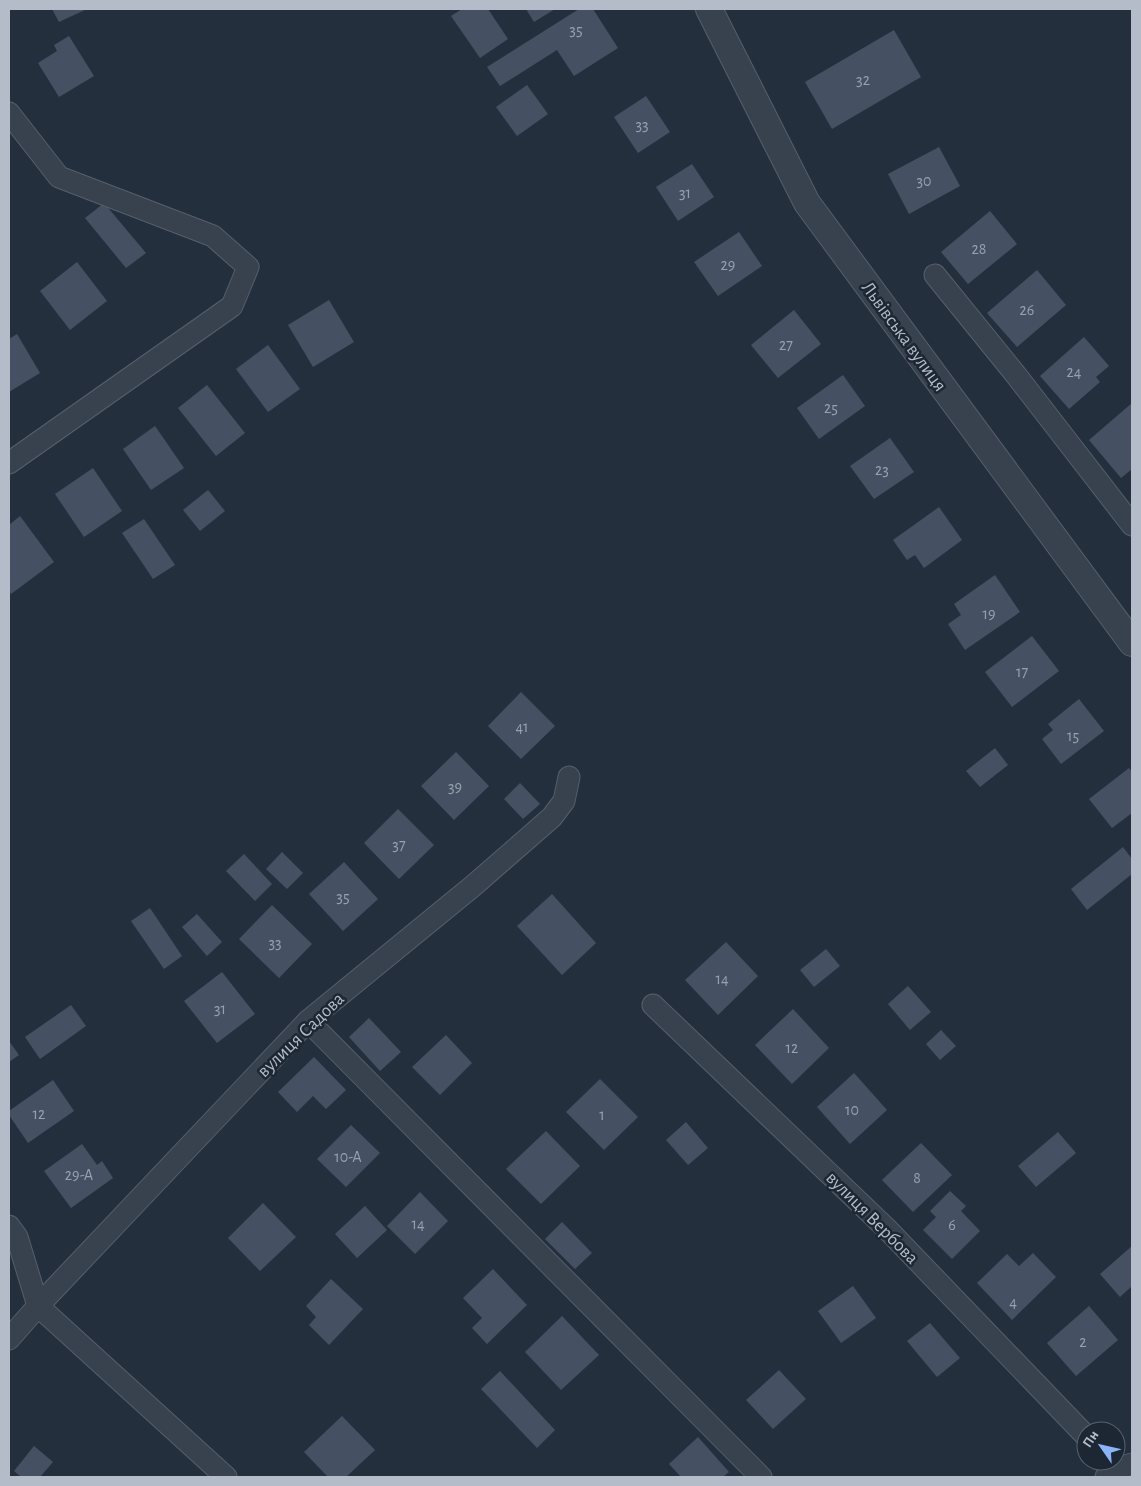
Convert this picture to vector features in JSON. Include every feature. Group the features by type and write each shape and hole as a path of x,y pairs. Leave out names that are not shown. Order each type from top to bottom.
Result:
{"street":[{"name":"Львівська вулиця","path":"709,9 807,203 1132,643"},
{"path":"9,113 59,177 213,236 248,267 232,306 9,463"},
{"path":"935,274 1132,525"},
{"name":"вулиця Садова","path":"9,1339 308,1021 473,886 552,817 564,801 569,776"},
{"name":"вулиця Вербова","path":"653,1005 886,1228 1076,1426"},
{"path":"308,1021 761,1477"},
{"path":"9,1226 17,1237 38,1306 226,1477"}],"building":[{"path":"52,9 87,9 59,22"},
{"path":"462,9 488,9 508,39 480,58 451,16"},
{"path":"526,9 555,9 534,22"},
{"path":"579,9 593,9 618,48 574,76 557,50 500,86 487,67"},
{"path":"894,30 921,77 832,129 805,82"},
{"path":"69,36 94,76 59,97 38,63 57,51 54,45"},
{"path":"527,85 548,114 517,136 496,107"},
{"path":"646,96 670,132 638,153 614,117"},
{"path":"939,147 960,186 909,214 888,174"},
{"path":"692,164 714,197 678,221 656,187"},
{"path":"104,203 146,253 126,268 85,218"},
{"path":"990,211 1017,244 968,284 941,252"},
{"path":"739,232 762,266 718,296 694,262"},
{"path":"77,262 107,301 70,330 40,291"},
{"path":"1037,270 1066,305 1017,347 987,313"},
{"path":"329,300 354,342 313,367 288,325"},
{"path":"794,310 821,344 778,378 751,345"},
{"path":"17,334 40,373 9,392 9,339"},
{"path":"1084,337 1109,366 1096,377 1100,382 1069,409 1040,376"},
{"path":"268,345 300,389 268,412 236,369"},
{"path":"843,375 865,406 819,439 797,408"},
{"path":"207,385 245,433 216,456 178,408"},
{"path":"1132,403 1132,469 1121,478 1089,440"},
{"path":"155,426 184,468 151,490 123,449"},
{"path":"890,438 914,472 874,499 850,466"},
{"path":"93,468 122,511 84,537 55,494"},
{"path":"208,490 225,511 200,531 183,510"},
{"path":"939,507 962,540 924,568 915,555 907,560 893,540"},
{"path":"20,516 54,562 11,594 9,590 9,525"},
{"path":"144,519 175,565 153,579 122,533"},
{"path":"995,575 1020,612 965,650 948,624 961,615 954,604"},
{"path":"1032,636 1059,671 1012,707 985,672"},
{"path":"521,692 555,726 521,759 488,726"},
{"path":"1079,699 1104,731 1061,764 1042,739 1053,730 1048,724"},
{"path":"995,748 1008,765 980,787 966,771"},
{"path":"456,752 489,786 454,820 421,786"},
{"path":"1129,768 1132,772 1132,813 1112,828 1089,799"},
{"path":"520,783 540,804 523,819 504,799"},
{"path":"398,809 434,845 399,879 364,843"},
{"path":"1123,847 1132,859 1132,874 1087,910 1071,889"},
{"path":"282,852 303,873 287,889 266,869"},
{"path":"244,854 272,884 255,901 226,871"},
{"path":"344,862 378,899 343,931 309,894"},
{"path":"552,894 596,943 562,975 517,926"},
{"path":"272,905 312,944 279,978 239,939"},
{"path":"150,908 182,956 164,969 131,921"},
{"path":"197,914 222,942 207,956 182,927"},
{"path":"726,942 758,976 718,1015 685,980"},
{"path":"826,949 840,966 814,987 800,970"},
{"path":"222,972 255,1014 217,1043 184,1001"},
{"path":"908,986 931,1012 910,1030 888,1004"},
{"path":"71,1005 86,1026 40,1059 25,1037"},
{"path":"793,1009 829,1048 792,1084 755,1045"},
{"path":"369,1018 401,1052 380,1071 349,1037"},
{"path":"941,1030 956,1046 940,1060 926,1044"},
{"path":"446,1035 472,1063 440,1095 412,1067"},
{"path":"9,1041 19,1055 9,1062"},
{"path":"314,1057 346,1090 326,1109 313,1096 297,1112 278,1092"},
{"path":"854,1073 887,1110 850,1144 817,1107"},
{"path":"600,1079 638,1117 604,1150 566,1112"},
{"path":"53,1080 74,1111 28,1143 9,1115 9,1111"},
{"path":"686,1122 708,1148 688,1165 666,1140"},
{"path":"351,1125 380,1153 346,1187 317,1159"},
{"path":"546,1131 580,1166 541,1204 506,1169"},
{"path":"1058,1132 1076,1153 1036,1187 1018,1166"},
{"path":"921,1143 952,1175 913,1212 882,1180"},
{"path":"82,1144 97,1165 102,1161 113,1178 71,1208 44,1171"},
{"path":"950,1191 966,1206 961,1211 980,1231 952,1259 923,1230 936,1217 930,1211"},
{"path":"420,1192 448,1221 415,1254 387,1226"},
{"path":"263,1203 296,1237 260,1271 228,1238"},
{"path":"365,1206 387,1230 357,1258 335,1234"},
{"path":"562,1222 592,1253 575,1269 545,1239"},
{"path":"1132,1246 1132,1286 1120,1297 1100,1274"},
{"path":"1033,1253 1056,1277 1012,1320 977,1283 1007,1254 1019,1266"},
{"path":"493,1269 527,1305 487,1344 472,1328 482,1318 463,1298"},
{"path":"331,1279 363,1309 329,1345 309,1325 316,1317 306,1306"},
{"path":"853,1286 876,1318 841,1343 818,1311"},
{"path":"1089,1306 1118,1340 1076,1376 1047,1343"},
{"path":"562,1316 599,1355 561,1390 525,1352"},
{"path":"930,1323 960,1358 937,1377 907,1341"},
{"path":"779,1370 806,1399 773,1429 746,1400"},
{"path":"500,1371 555,1430 537,1448 481,1389"},
{"path":"342,1416 375,1450 346,1477 328,1477 304,1452"},
{"path":"698,1437 729,1472 723,1477 681,1477 669,1464"},
{"path":"34,1446 53,1462 40,1477 21,1477 14,1471"}]}
